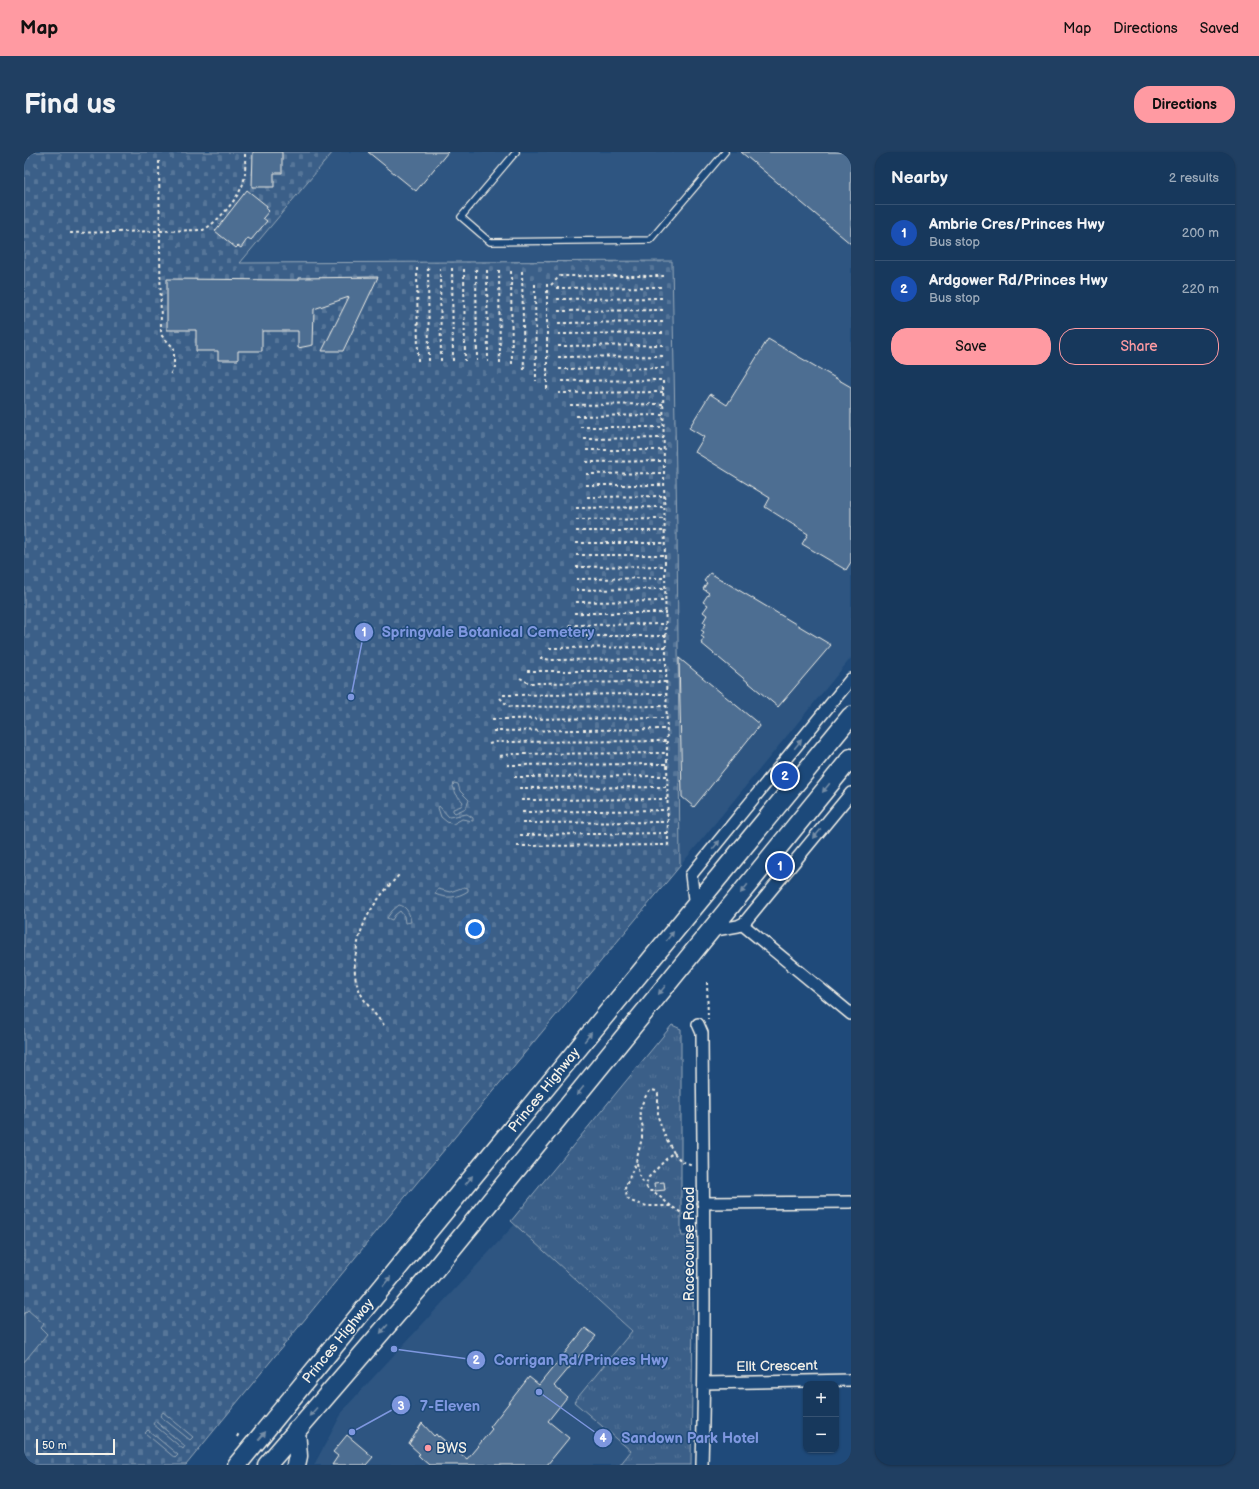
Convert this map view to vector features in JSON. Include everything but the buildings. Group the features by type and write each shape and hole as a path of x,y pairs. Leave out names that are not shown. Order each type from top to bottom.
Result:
{"highway":[{"name":"Princes Highway","path":"237,1465 851,716"},
{"name":"Princes Highway","path":"267,1465 428,1278 851,758"},
{"path":"296,1430 298,1456 296,1465"}],"street":[{"path":"695,906 691,875 851,679"},
{"path":"709,932 743,925 851,793"},
{"path":"743,925 851,1014"},
{"name":"Racecourse Road","path":"702,1465 704,1383 703,1022"},
{"path":"703,1203 851,1202"},
{"name":"Ellt Crescent","path":"704,1383 851,1380"}],"lane":[{"path":"516,152 461,217 490,242 650,240 725,152"}],"path":[{"path":"70,233 203,230 211,226 238,194 242,187 244,180 245,152"},
{"path":"159,160 161,331 162,336 174,348 174,367 170,375"},
{"path":"417,268 418,361"},
{"path":"428,268 429,361"},
{"path":"440,268 442,361"},
{"path":"452,268 453,361"},
{"path":"464,269 465,361"},
{"path":"476,269 477,361"},
{"path":"487,270 488,362"},
{"path":"499,270 500,364"},
{"path":"511,270 512,367"},
{"path":"522,271 524,373"},
{"path":"551,285 560,276 664,276"},
{"path":"534,284 536,381"},
{"path":"546,284 548,392"},
{"path":"556,288 664,287"},
{"path":"558,299 664,298"},
{"path":"558,311 664,310"},
{"path":"558,322 664,322"},
{"path":"558,334 664,333"},
{"path":"558,346 665,345"},
{"path":"558,357 665,356"},
{"path":"558,369 665,368"},
{"path":"517,846 668,845 663,380 559,380"},
{"path":"558,393 664,392"},
{"path":"570,404 664,404"},
{"path":"576,416 664,415"},
{"path":"580,427 664,427"},
{"path":"584,439 664,438"},
{"path":"586,450 664,450"},
{"path":"586,462 664,461"},
{"path":"586,474 664,473"},
{"path":"586,485 664,485"},
{"path":"587,497 665,496"},
{"path":"576,508 665,508"},
{"path":"576,520 665,519"},
{"path":"576,531 665,531"},
{"path":"576,543 665,543"},
{"path":"576,556 665,555"},
{"path":"576,567 665,566"},
{"path":"576,579 665,578"},
{"path":"576,590 665,589"},
{"path":"576,602 666,601"},
{"path":"574,613 666,613"},
{"path":"569,625 666,624"},
{"path":"561,636 666,636"},
{"path":"549,648 666,647"},
{"path":"540,658 551,660 666,659"},
{"path":"526,671 666,670"},
{"path":"520,678 530,683 666,682"},
{"path":"503,695 666,694"},
{"path":"500,698 506,704 513,707 666,706"},
{"path":"492,719 667,718"},
{"path":"493,731 667,729"},
{"path":"490,744 496,742 667,741"},
{"path":"500,756 512,754 667,753"},
{"path":"507,765 667,764"},
{"path":"514,777 667,776"},
{"path":"519,788 667,787"},
{"path":"522,800 667,799"},
{"path":"522,812 667,810"},
{"path":"522,823 668,822"},
{"path":"520,835 668,834"},
{"path":"384,1025 372,1011 358,987 355,979 355,960 361,927 367,914 379,897 400,874"},
{"path":"703,1022 706,982"},
{"path":"670,1206 647,1206 630,1201 627,1198 625,1188 636,1162 642,1138 643,1127 639,1109 646,1095 652,1090 656,1091 658,1094 658,1117 665,1136 674,1153 681,1161 703,1168"},
{"path":"646,1186 648,1178 670,1155 674,1153"},
{"path":"636,1162 639,1174 649,1191 653,1192 670,1206 683,1214 704,1222"},
{"path":"237,1437 239,1433"}],"shaded area":[{"path":"333,152 851,152 851,658 680,866 677,529 240,263"},
{"path":"515,1224 632,1332 574,1402 632,1451 620,1465 314,1465 344,1409"}],"green space":[{"path":"24,152 333,152 240,263 672,261 677,529 680,866 381,1226 186,1465 24,1465"},
{"path":"454,783 458,784 460,791 469,800 466,808 455,813 453,809 461,806 463,802 456,794 453,786"},
{"path":"439,806 449,817 467,814 473,818 473,821 462,819 453,824 447,822 441,817 438,808"},
{"path":"464,887 468,888 468,891 456,896 444,897 435,894 438,889 450,892"},
{"path":"399,905 406,909 411,922 405,923 404,916 400,911 392,920 387,918"},
{"path":"672,1025 681,1029 681,1231 682,1236 694,1236 691,1465 620,1465 631,1451 574,1402 632,1331 511,1221"},
{"path":"28,1310 44,1324 41,1328 47,1334 24,1362 24,1314"},
{"path":"163,1412 193,1437 190,1440 160,1416"},
{"path":"155,1421 185,1446 183,1449 153,1424"},
{"path":"148,1430 178,1455 175,1458 145,1433"}],"place":[{"name":"Springvale Botanical Cemetery","path":"351,697"},
{"name":"Ardgower Rd/Princes Hwy","path":"785,776"},
{"name":"Ambrie Cres/Princes Hwy","path":"780,866"},
{"name":"Corrigan Rd/Princes Hwy","path":"394,1349"},
{"name":"Sandown Park Hotel","path":"539,1392"},
{"name":"7-Eleven","path":"352,1432"},
{"name":"BWS","path":"428,1448"}]}
